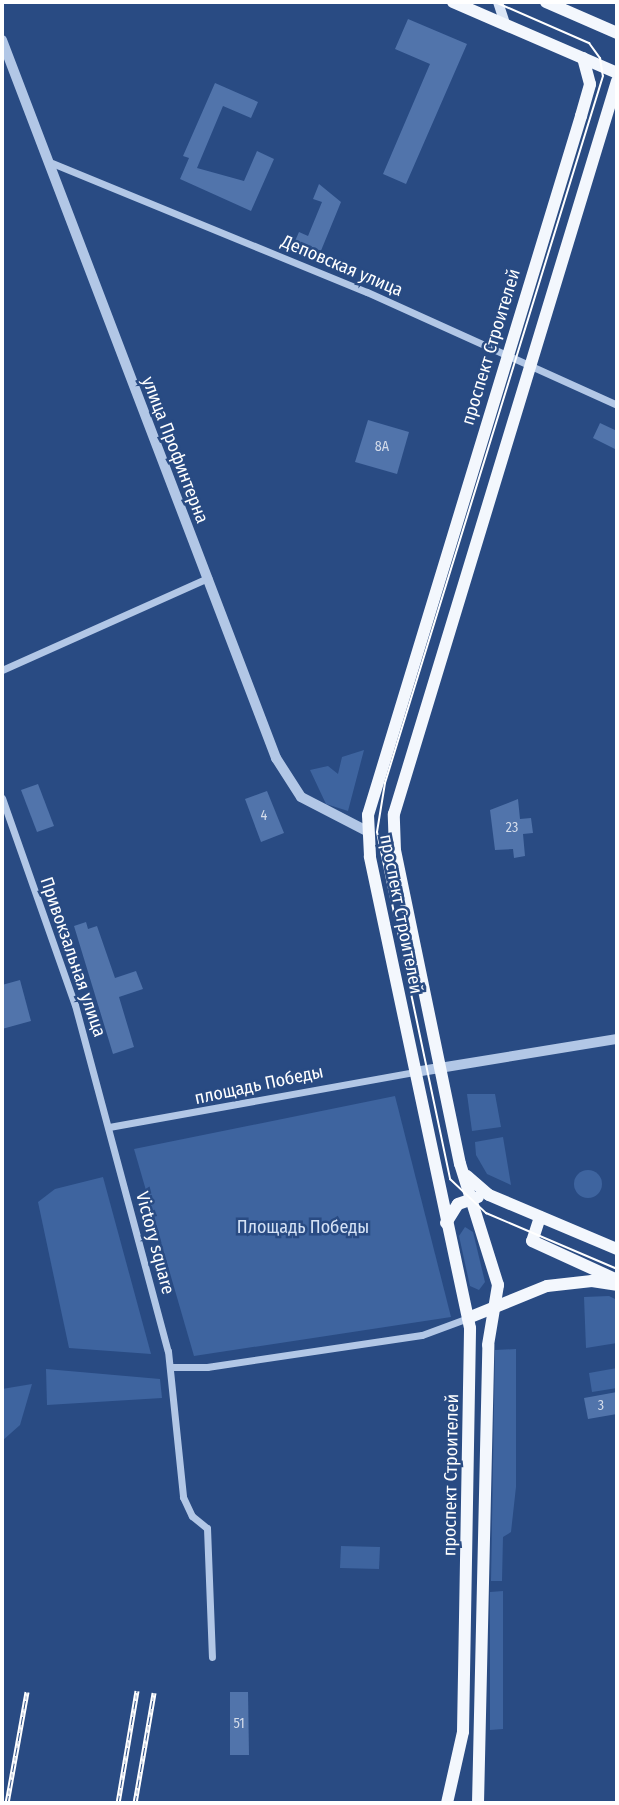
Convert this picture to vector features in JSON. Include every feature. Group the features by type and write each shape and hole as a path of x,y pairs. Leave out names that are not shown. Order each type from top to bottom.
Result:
{"main road":[{"path":"453,2 617,72"},
{"path":"498,2 505,24"},
{"path":"546,2 617,33"},
{"name":"проспект Строителей","path":"447,1803 463,1732 468,1318 446,1223 367,831 375,780 590,84 583,58"},
{"name":"проспект Строителей","path":"478,1803 488,1345 498,1284 460,1164 393,833 400,787 442,646 617,81"},
{"path":"419,640 442,646"},
{"path":"460,1164 476,1185 503,1201 617,1249"},
{"path":"446,1223 458,1204 472,1196 503,1201"},
{"path":"540,1217 532,1241 617,1283"},
{"path":"468,1318 496,1304 558,1284 617,1283"}],"street":[{"name":"улица Профинтерна","path":"2,40 52,163 284,776 312,804 367,831"},
{"name":"Деповская улица","path":"52,163 506,355 617,405"},
{"path":"2,670 208,578"},
{"name":"Привокзальная улица","path":"2,798 75,1005 109,1127"},
{"path":"415,1072 617,1039"},
{"name":"площадь Победы","path":"109,1127 415,1072"},
{"name":"Victory square","path":"109,1127 171,1367"},
{"path":"212,1657 207,1528 192,1516 183,1497 171,1367 207,1367 422,1335 468,1318"}],"green space":[{"path":"364,750 348,811 326,804 310,770 328,766 338,774 342,757"},
{"path":"467,1094 495,1094 501,1127 472,1131"},
{"name":"Площадь Победы","path":"395,1096 451,1317 194,1356 134,1149"},
{"path":"503,1137 511,1185 487,1174 476,1155 475,1142"},
{"path":"588,1170 598,1174 602,1184 598,1194 588,1198 578,1194 574,1184 578,1174"},
{"path":"103,1177 151,1354 69,1348 38,1202 55,1189"},
{"path":"465,1227 473,1232 485,1282 479,1290 470,1286 459,1236"},
{"path":"609,1296 617,1300 617,1343 586,1348 584,1297"},
{"path":"516,1349 516,1487 511,1532 503,1537 502,1581 491,1581 495,1350"},
{"path":"617,1368 617,1388 592,1392 589,1373"},
{"path":"46,1369 160,1379 162,1398 47,1405"},
{"path":"32,1384 20,1425 2,1441 2,1389"},
{"path":"341,1546 380,1547 379,1569 340,1568"},
{"path":"503,1591 503,1729 490,1730 490,1592"}],"building":[{"path":"408,19 467,44 406,184 383,174 430,64 395,49"},
{"path":"215,83 258,102 251,118 223,106 197,168 244,181 257,151 274,159 251,211 180,179 189,158 183,156"},
{"path":"319,184 341,202 318,258 292,248 299,232 308,236 322,202 313,199"},
{"path":"368,420 409,432 397,474 355,462"},
{"path":"600,423 617,431 617,450 593,438"},
{"path":"38,784 54,826 37,832 21,790"},
{"path":"267,791 284,833 261,842 245,799"},
{"path":"518,799 520,819 531,818 533,833 523,834 525,856 514,858 513,849 495,850 490,810"},
{"path":"86,922 88,929 97,926 115,978 136,971 143,989 119,997 134,1047 113,1054 74,926"},
{"path":"20,980 31,1021 2,1029 2,985"},
{"path":"617,1392 617,1414 588,1419 584,1398"},
{"path":"230,1692 248,1692 249,1755 230,1755"}],"tram line":[{"path":"495,2 589,43 600,58 603,76 385,783 377,832 450,1179 486,1213 617,1269"}],"railway":[{"path":"118,1803 137,1691"},
{"path":"7,1803 27,1692"},
{"path":"135,1803 154,1693"}]}
